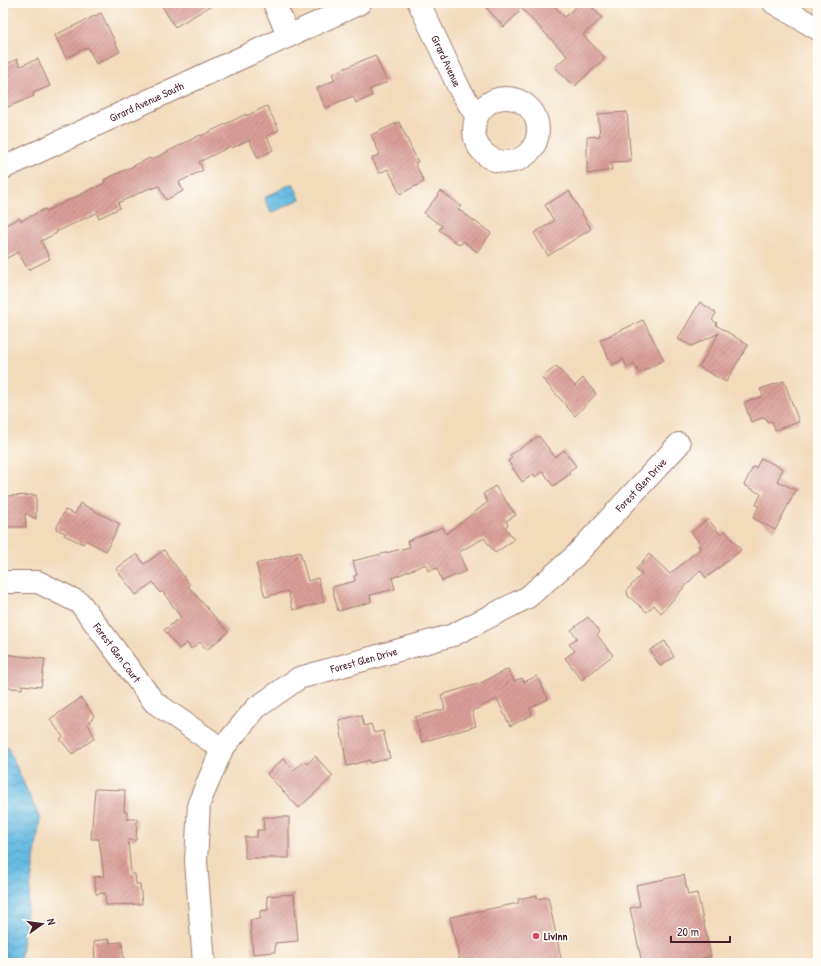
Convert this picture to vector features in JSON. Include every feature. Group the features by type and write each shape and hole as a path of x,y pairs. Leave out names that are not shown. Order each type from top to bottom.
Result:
{"street":[{"path":"274,3 289,36"},
{"name":"Girard Avenue South","path":"3,168 360,3"},
{"name":"Girard Avenue","path":"419,3 459,88 477,117"},
{"path":"774,3 818,29"},
{"name":"Forest Glen Drive","path":"204,963 196,862 199,804 222,749 256,708 299,678 453,635 528,597 574,558 679,444"},
{"name":"Forest Glen Court","path":"3,582 38,582 80,603 154,702 222,749"}],"water":[{"path":"293,183 300,199 271,213 264,198"},
{"path":"7,746 40,819 20,960 14,963 3,963 3,747"}],"building":[{"path":"160,3 216,3 175,27"},
{"path":"482,3 551,3 565,17 580,3 588,3 602,18 583,35 605,58 574,87 555,67 567,56 522,9 504,27"},
{"path":"101,13 120,52 96,64 88,47 66,58 55,35"},
{"path":"375,55 387,82 369,90 372,96 356,103 353,96 325,108 317,88 335,80 332,74"},
{"path":"17,59 20,66 38,59 50,86 33,93 34,96 3,109 3,66"},
{"path":"267,106 279,130 267,136 273,150 258,158 249,140 232,148 231,146 199,162 203,170 179,182 183,191 166,200 159,186 152,189 152,187 118,203 120,208 99,218 96,213 56,232 57,233 41,241 50,259 28,270 18,252 3,260 3,226 20,218 21,221 45,209 46,211 105,183 104,180 150,158 151,160 200,135 201,136 246,114 246,116"},
{"path":"627,112 631,161 611,162 612,170 587,174 587,137 600,136 598,114"},
{"path":"399,122 418,162 415,163 424,182 400,194 388,169 379,173 372,158 380,154 371,135"},
{"path":"441,191 461,206 458,209 491,233 477,252 463,241 460,245 439,230 442,226 424,213"},
{"path":"569,191 591,229 548,256 534,233 554,221 545,205"},
{"path":"700,302 716,313 712,320 717,323 716,325 748,345 726,382 699,367 719,333 692,346 678,339"},
{"path":"643,320 664,360 639,373 634,363 627,367 623,359 612,365 600,340"},
{"path":"556,366 575,386 583,378 596,394 575,416 542,378"},
{"path":"784,381 799,422 775,430 772,421 768,422 765,417 751,422 744,402 763,396 760,389"},
{"path":"539,436 555,457 564,450 576,466 568,472 570,474 553,486 543,471 535,477 534,474 522,482 508,461 512,458 510,455"},
{"path":"761,458 783,469 777,481 796,490 775,530 753,518 759,506 756,505 761,494 744,485 753,467 756,468"},
{"path":"495,486 516,515 506,521 508,525 505,527 514,540 495,553 484,538 459,552 466,571 442,581 437,568 428,571 426,564 392,578 395,589 370,595 371,602 338,611 332,587 355,581 354,576 357,575 353,561 410,547 407,541 443,527 446,534 488,502 483,494"},
{"path":"36,495 36,519 25,513 26,527 3,527 3,496"},
{"path":"80,503 120,524 106,551 85,540 83,544 64,535 65,533 56,529 65,510 75,514"},
{"path":"708,519 720,534 725,531 741,550 706,578 700,570 661,613 654,605 647,612 628,596 627,590 642,574 636,569 649,554 670,574 701,548 698,546 701,544 691,532"},
{"path":"164,550 190,585 188,586 228,632 207,650 200,642 191,649 187,643 179,649 164,630 181,617 162,591 160,593 153,582 136,595 116,569 137,554 144,564"},
{"path":"300,552 308,581 318,578 324,602 293,610 288,591 265,597 256,564"},
{"path":"588,617 600,632 597,635 613,655 582,680 565,658 575,651 569,644 577,638 571,630"},
{"path":"665,641 674,657 660,666 650,650"},
{"path":"3,654 45,659 41,687 22,685 22,689 3,687"},
{"path":"508,669 514,681 522,678 524,682 537,676 548,699 530,708 532,715 510,726 497,699 472,711 476,726 422,742 415,717 445,709 441,695 481,683"},
{"path":"81,698 94,716 88,724 95,738 72,754 60,739 63,737 50,719"},
{"path":"361,715 364,726 371,724 374,733 383,731 390,758 371,763 370,760 347,766 339,720"},
{"path":"315,756 333,776 299,808 267,774 283,759 294,770 304,761 307,764"},
{"path":"95,789 125,790 124,812 127,812 127,819 137,819 136,840 128,840 131,874 135,874 136,884 140,884 142,904 106,905 105,893 96,894 94,877 104,876 99,839 91,839"},
{"path":"263,817 289,817 289,858 245,858 245,837 257,837 257,830 264,830"},
{"path":"684,875 688,895 697,893 711,956 699,959 700,963 642,963 630,908 640,906 636,885"},
{"path":"294,894 298,941 275,943 275,952 253,954 250,920 260,919 260,911 268,910 267,896"},
{"path":"537,895 537,899 548,897 562,963 460,963 450,917 519,903 518,899"},
{"path":"109,939 110,943 122,942 124,963 95,963 94,941"}],"place":[{"name":"LivInn","path":"536,936"}]}
